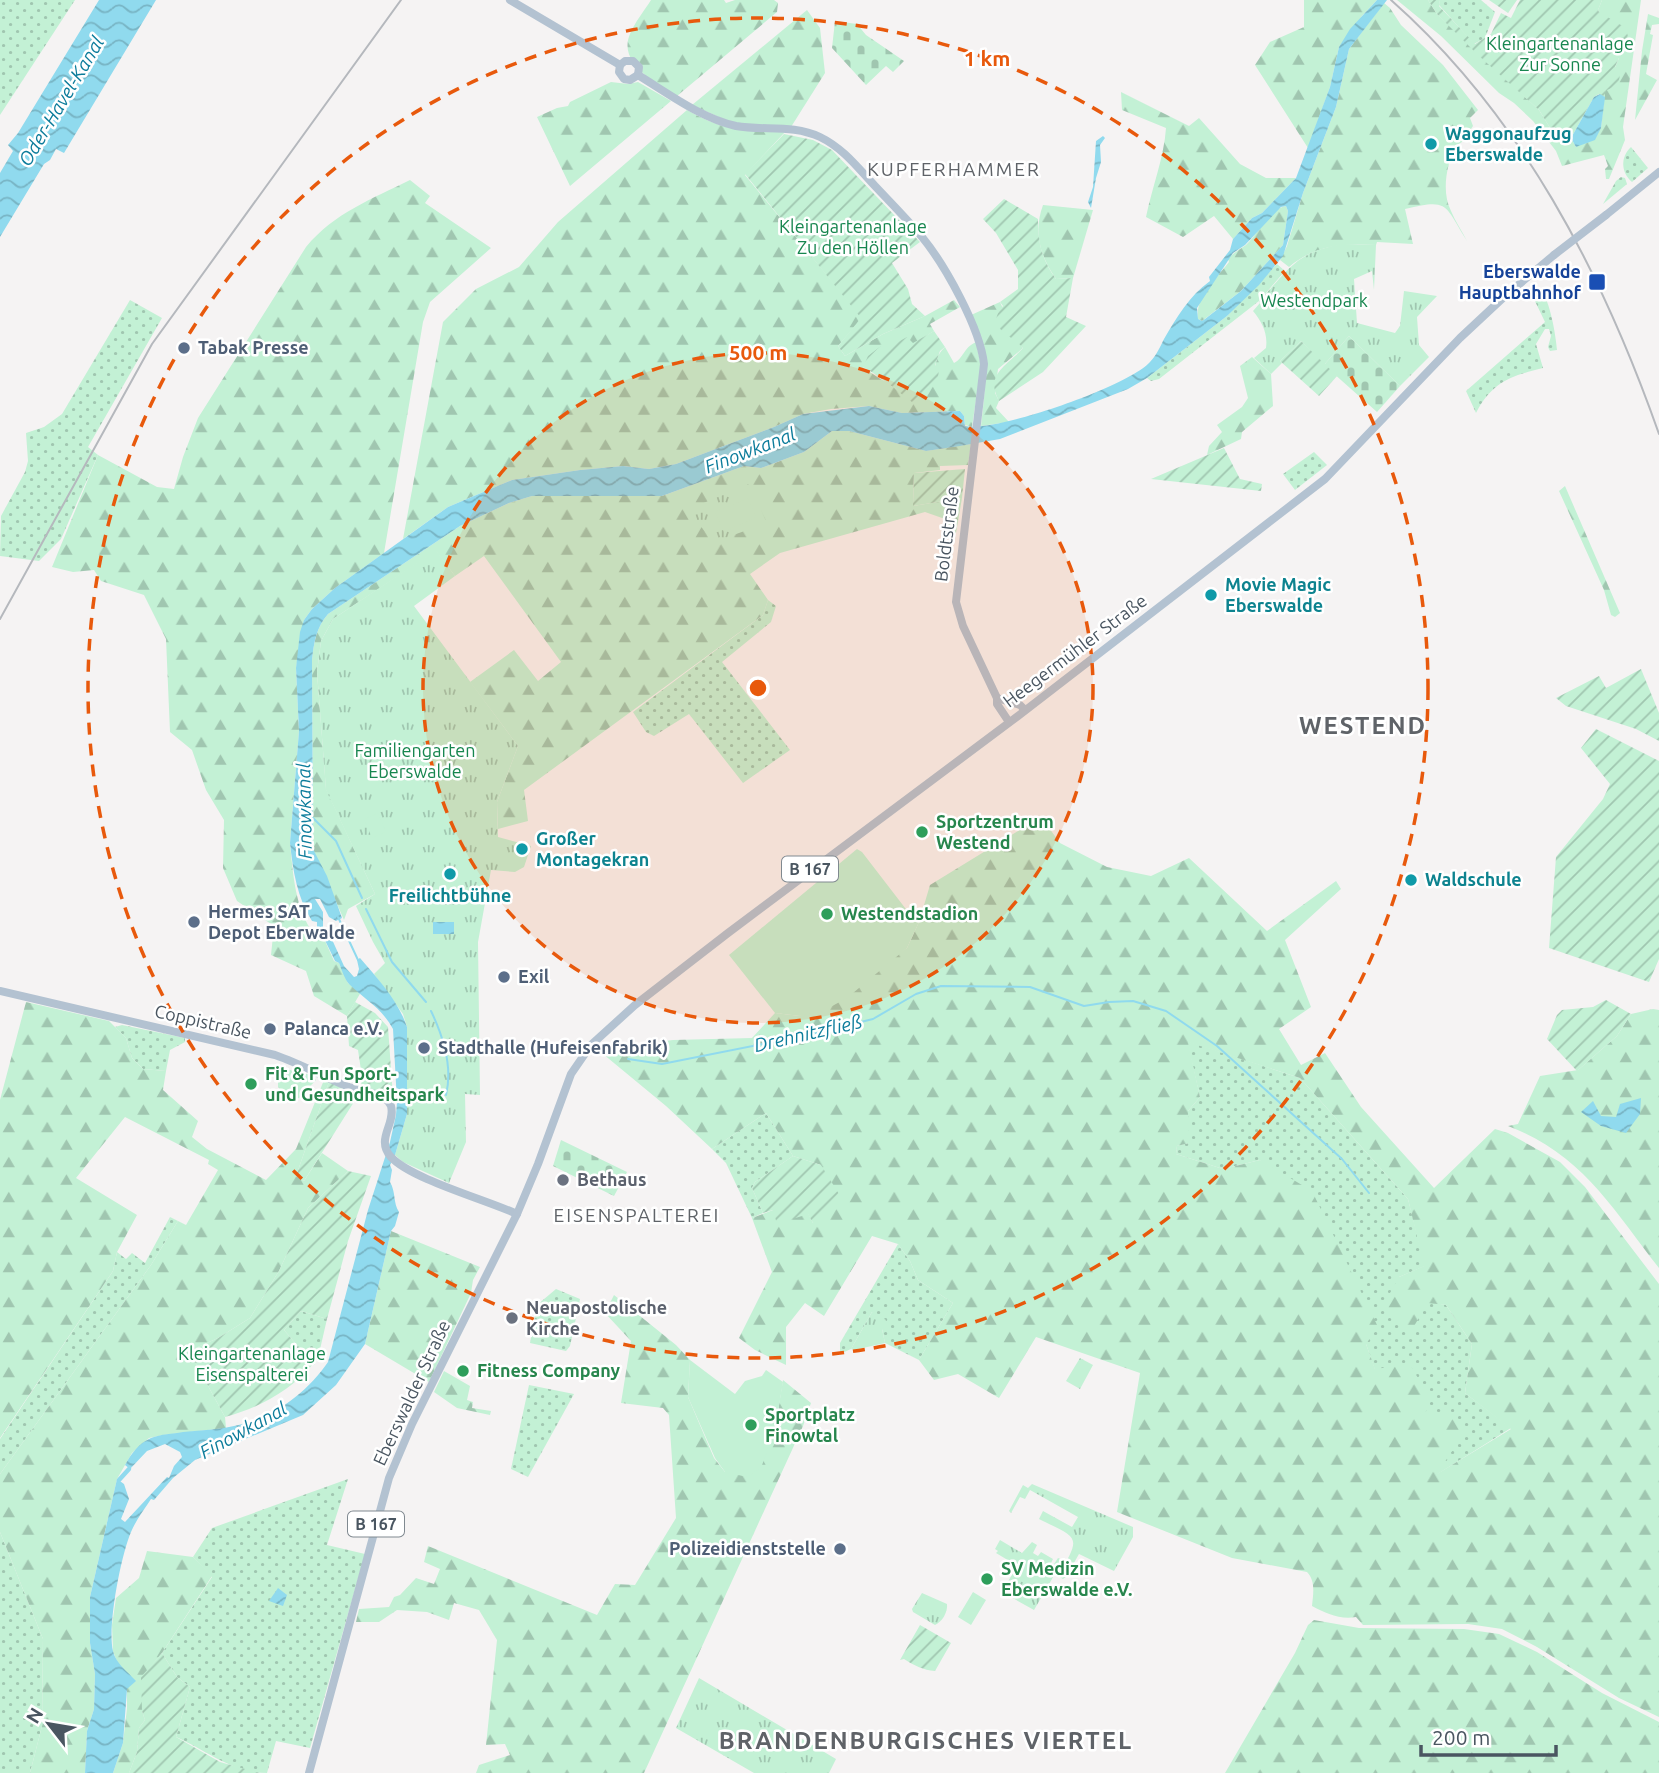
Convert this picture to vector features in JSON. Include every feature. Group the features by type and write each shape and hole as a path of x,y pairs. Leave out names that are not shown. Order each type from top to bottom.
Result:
{"main road":[{"path":"510,0 620,65"},
{"path":"625,61 634,61 639,67 638,75 630,80 624,79 619,72 620,65 625,61"},
{"name":"Boldtstraße","path":"638,75 719,121 740,127 782,128 813,134 844,152 924,239 968,314 977,330 984,364 956,602 997,698 997,704 1009,722"},
{"name":"Heegermühler Straße","path":"591,1045 625,1013 728,933 1025,710 1325,479 1460,338 1554,255 1659,172"},
{"path":"997,698 1020,705 1025,710"},
{"name":"Coppistraße","path":"0,991 275,1055 352,1088 382,1097 390,1105 385,1147 395,1160 419,1175 517,1214"},
{"name":"Eberswalder Straße","path":"309,1773 389,1478 412,1424 517,1214 567,1083 591,1045"}],"green space":[{"path":"0,0 75,0 0,115"},
{"path":"651,0 724,0 726,3 735,0 774,0 778,3 777,12 677,96 650,79 634,64 629,55 630,34"},
{"path":"1304,0 1377,0 1339,47 1330,87 1308,148 1255,65 1270,42 1304,27"},
{"path":"1397,0 1428,0 1437,14 1539,110 1552,131 1571,138 1576,147 1601,128 1605,91 1619,58 1598,10 1602,0 1641,0 1623,127 1625,140 1609,179 1606,179 1605,169 1608,166 1604,155 1562,166 1556,151 1533,121 1499,93 1441,36"},
{"name":"Kleingartenanlage Zur Sonne","path":"1428,0 1440,0 1439,6 1475,44 1491,34 1501,13 1511,18 1520,0 1602,0 1599,12 1626,28 1628,37 1615,67 1620,75 1618,85 1605,91 1605,97 1599,94 1594,97 1571,138 1552,131 1539,110 1478,55 1437,14"},
{"path":"1440,0 1481,0 1495,12 1485,38 1474,44 1439,5"},
{"path":"1489,0 1517,0 1508,13"},
{"path":"1384,3 1401,25 1443,65 1478,110 1470,118 1473,126 1462,142 1455,146 1446,178 1448,203 1467,241 1444,207 1430,204 1405,209 1413,244 1377,242 1376,245 1330,247 1309,254 1289,267 1280,260 1336,107 1349,49"},
{"path":"807,10 820,28 825,73 791,127 730,122 692,105"},
{"path":"1648,14 1659,18 1659,24 1652,25 1650,34 1653,35 1646,74 1657,80 1635,120 1642,51"},
{"path":"835,21 857,24 866,35 904,61 893,72 886,66 866,85 832,48"},
{"path":"611,82 638,82 671,101 570,186 537,117 568,106 570,102"},
{"path":"1121,92 1189,126 1199,118 1240,164 1266,178 1296,178 1233,239 1214,216 1183,237 1146,217 1166,128 1122,110"},
{"path":"687,110 723,126 785,132 745,175 862,318 838,346 845,356 883,334 954,300 960,307 930,324 934,331 913,344 884,348 863,368 892,387 928,388 938,356 945,347 954,363 976,342 981,366 972,427 965,425 960,411 902,413 869,406 803,414 676,464 649,469 623,466 580,470 512,480 448,507 403,539 443,322 476,289 519,267 558,222"},
{"name":"Kleingartenanlage Zu den Höllen","path":"784,134 813,140 832,150 920,242 892,263 908,289 912,304 925,316 883,334 845,356 838,346 861,318 745,174"},
{"path":"1631,147 1648,168 1632,182 1623,165 1625,155"},
{"path":"1621,177 1625,178 1627,184 1603,204 1616,181"},
{"path":"410,180 430,196 425,203 491,248 430,302 423,322 384,553 335,588 304,620 296,668 299,731 290,843 292,867 299,902 308,924 314,934 322,934 348,983 361,992 347,1016 314,996 306,971 271,955 274,926 237,901 223,868 224,820 206,790 192,750 170,732 166,639 144,595 101,581 94,570 73,572 52,567 98,455 157,487 174,489 198,418 306,247 341,216"},
{"path":"1004,199 1038,219 1042,251 1051,272 1056,279 1073,278 1066,317 1086,326 1043,372 999,401 994,384 996,377 1023,348 1001,330 996,320 1003,306 1000,302 1018,289 1018,270 996,233 983,219"},
{"path":"1043,205 1093,210 1073,278 1056,279 1042,253 1039,225"},
{"path":"1286,206 1288,211 1283,245 1241,291 1202,321 1198,319 1203,296 1229,262 1228,259 1246,245 1274,212"},
{"name":"Westendpark","path":"1343,244 1376,245 1374,290 1372,271 1354,279 1357,323 1395,333 1400,326 1404,291 1437,296 1417,317 1419,345 1429,357 1400,386 1349,336 1324,365 1301,341 1271,374 1254,358 1266,348 1264,328 1253,311 1259,301 1304,257 1327,247"},
{"path":"1277,264 1285,271 1259,301 1159,379 1151,381 1147,378 1227,316"},
{"path":"1541,291 1550,310 1557,350 1550,351 1548,347 1551,336 1549,329 1545,329 1536,344 1543,368 1521,374 1496,387 1476,413 1466,391 1545,322 1533,297"},
{"path":"130,300 162,318 88,447 98,455 61,539 39,561 0,556 1,516 25,472 28,461 26,433 44,427 62,414"},
{"path":"1000,302 1023,348 998,369 995,393 999,401 996,408 1009,422 981,426 985,383 984,355 978,328 971,315"},
{"path":"934,331 945,347 940,351 935,365 939,370 938,377 934,385 928,388 925,398 912,402 863,367 868,356 881,346 889,347 907,337 913,343"},
{"path":"1349,336 1400,386 1377,412 1324,365"},
{"path":"1301,341 1337,376 1319,396 1280,361"},
{"path":"1252,357 1271,374 1273,406 1242,432 1241,439 1207,455 1209,446 1222,432 1217,425 1242,407 1248,398 1240,366"},
{"path":"832,431 849,431 926,451 971,444 968,465 940,466 940,470 914,473 913,506 962,498 956,533 944,532 945,519 925,512 780,553 750,574 768,600 763,615 524,790 528,821 498,829 497,802 518,746 470,682 514,650 538,681 561,662 484,556 455,576 436,551 333,619 321,641 317,672 326,789 375,894 348,909 344,920 313,849 312,660 316,635 328,614 460,526 509,503 532,496 662,496 744,466 761,468 804,452"},
{"path":"1224,448 1240,479 1262,484 1261,491 1151,479"},
{"path":"1314,452 1327,465 1295,490 1283,474"},
{"path":"965,469 962,498 913,506 914,473"},
{"path":"749,484 767,523 714,542 687,510"},
{"path":"1565,486 1620,613 1615,617 1611,615 1604,590 1559,491"},
{"path":"748,498 756,517 724,532 715,512"},
{"name":"Familiengarten Eberswalde","path":"436,550 455,576 414,606 518,746 497,802 498,837 531,846 524,867 515,872 491,870 478,942 480,1095 465,1094 466,1142 449,1183 403,1162 395,1155 407,1114 407,1027 403,1014 374,974 385,963 356,906 375,894 326,790 317,672 321,641 333,619"},
{"path":"768,600 776,606 771,622 722,662 790,750 743,783 689,714 654,736 646,732 633,712 763,615"},
{"path":"1641,669 1659,713 1659,741 1636,729 1566,706 1556,698 1599,676 1606,688"},
{"path":"1596,729 1659,761 1659,959 1649,982 1549,948 1556,857 1603,799 1610,784 1581,748"},
{"path":"378,813 386,832 372,838 364,819"},
{"path":"1041,817 1060,843 1107,867 1151,876 1189,858 1267,931 1336,881 1341,889 1285,940 1311,1007 1279,1029 1301,1065 1325,1053 1361,1107 1434,1188 1495,1129 1508,1133 1560,1162 1585,1187 1659,1284 1659,1717 1619,1698 1537,1647 1502,1629 1468,1624 1363,1625 1356,1617 1338,1617 1312,1606 1313,1584 1307,1572 1232,1558 1117,1512 1140,1373 1036,1337 999,1398 958,1374 934,1380 919,1360 953,1303 918,1280 910,1261 898,1244 872,1236 824,1316 805,1303 786,1327 786,1365 755,1350 739,1338 772,1272 752,1218 773,1210 808,1213 813,1223 821,1165 793,1156 766,1113 712,1149 666,1106 597,1049 673,1040 752,1038 775,1013 800,1016 907,948 919,922 930,885","holes":["1188,1042 1300,1078 1408,1199 1424,1266 1399,1277 1381,1309 1411,1331 1428,1303 1446,1305 1472,1344 1465,1393 1511,1429 1437,1474 1467,1428 1441,1412 1425,1418 1428,1396 1410,1364 1375,1369 1366,1344 1378,1327 1312,1191 1260,1160 1223,1169 1176,1154 1177,1146 1189,1143 1188,1111 1200,1097"]},
{"path":"857,849 919,922 907,948 847,998 823,1011 800,1016 775,1013 729,955"},
{"path":"1606,1000 1631,1014 1617,1036 1577,1071 1547,1039 1557,1015 1562,1010 1593,1007"},
{"path":"26,1002 109,1021 126,1038 132,1058 143,1069 166,1071 163,1090 198,1121 192,1137 207,1149 266,1180 296,1149 324,1080 329,1082 296,1176 304,1181 322,1153 348,1171 308,1208 279,1271 250,1318 218,1338 189,1351 225,1417 226,1428 149,1438 132,1453 117,1479 90,1597 90,1643 95,1674 94,1709 87,1731 85,1773 30,1773 42,1726 43,1639 0,1532 0,1474 151,1265 178,1221 186,1225 218,1170 208,1164 209,1160 125,1117 76,1178 137,1215 117,1252 113,1271 0,1438 0,1100"},
{"path":"355,1002 375,1013 388,1027 393,1097 361,1086 358,1050 349,1046 347,1016"},
{"path":"1659,1010 1659,1268 1610,1204 1576,1167 1534,1138 1508,1126 1518,1124 1540,1076 1578,1070 1617,1036 1631,1014"},
{"path":"122,1025 185,1038 185,1042 170,1050 166,1071 143,1069 132,1058 126,1038 115,1027"},
{"path":"1187,1041 1300,1078 1408,1199 1425,1266 1399,1277 1428,1302 1446,1305 1472,1344 1465,1393 1511,1428 1436,1475 1425,1418 1375,1370 1366,1344 1260,1160 1223,1169 1176,1154 1177,1146 1188,1143 1188,1111 1200,1097"},
{"path":"282,1068 311,1075 316,1080 299,1098 291,1100 278,1087 278,1075"},
{"path":"329,1082 359,1094 304,1181 296,1176"},
{"path":"766,1113 793,1156 755,1182 752,1188 763,1213 752,1218 726,1163 712,1149"},
{"path":"561,1140 627,1172 614,1196 553,1166"},
{"path":"793,1156 821,1165 842,1199 813,1223 808,1214 777,1224 773,1210 763,1213 752,1188 755,1182"},
{"name":"Kleingartenanlage Eisenspalterei","path":"348,1171 371,1176 348,1241 327,1319 301,1311 284,1330 313,1364 273,1397 250,1409 225,1417 189,1351 218,1338 250,1318 279,1271 308,1208"},
{"path":"170,1217 178,1221 151,1265 0,1474 0,1439 113,1271 117,1252 126,1259 132,1253 145,1263"},
{"path":"391,1231 480,1267 473,1280 471,1293 429,1382 365,1344"},
{"path":"898,1244 910,1261 918,1280 953,1303 919,1360 885,1343 882,1329 872,1312 851,1349 840,1354 840,1343"},
{"path":"556,1289 580,1299 570,1346 566,1351 530,1343 537,1305"},
{"path":"614,1295 676,1345 690,1360 688,1397 714,1458 725,1472 775,1430 783,1380 811,1403 803,1426 644,1773 476,1773 479,1765 510,1755 505,1744 486,1745 497,1640 479,1610 454,1603 449,1620 427,1612 397,1610 379,1622 356,1622 359,1609 389,1607 394,1597 400,1595 416,1578 434,1584 440,1569 424,1562 428,1546 597,1615 615,1584 635,1585 676,1518 669,1415 663,1408 621,1403 631,1341 605,1313"},
{"path":"301,1311 327,1319 314,1365 284,1330"},
{"path":"872,1312 886,1320 882,1329 885,1343 851,1349"},
{"path":"1080,1358 1093,1365 1080,1389 1066,1381"},
{"path":"690,1360 735,1394 745,1381 762,1376 766,1370 783,1382 775,1430 761,1468 747,1477 725,1472 715,1458 688,1397"},
{"path":"444,1371 470,1386 467,1400 473,1402 472,1408 491,1411 490,1415 457,1408 434,1392"},
{"path":"529,1385 574,1394 528,1477 511,1469"},
{"path":"348,1479 327,1545 365,1554 310,1748 276,1741 267,1773 254,1772 231,1765 176,1737 190,1687 177,1677 162,1653 212,1577 193,1557 212,1528"},
{"path":"1032,1484 1133,1527 1133,1537 1114,1571 1079,1554 1066,1577 1063,1579 1058,1576 1071,1553 1072,1540 1069,1535 1039,1519 1043,1511 1072,1527 1078,1517 1030,1490 1025,1499 1020,1497 1011,1513 1009,1511 1023,1485 1028,1488"},
{"path":"0,1532 43,1639 42,1726 30,1773 0,1773"},
{"path":"1000,1540 1022,1553 1032,1542 1037,1545 1033,1553 1038,1556 1041,1552 1053,1559 1051,1563 1054,1564 1058,1558 1063,1560 1034,1610 1002,1592 1014,1571 1006,1559 996,1553 998,1551 995,1549"},
{"path":"147,1551 193,1557 212,1576 162,1653 142,1677 142,1711 145,1720 139,1728 137,1752 129,1773 113,1773 123,1743 127,1708 127,1689 113,1651 112,1625 116,1598 139,1578"},
{"path":"973,1592 986,1600 971,1625 958,1617"},
{"path":"922,1593 947,1604 944,1616 935,1625 913,1612 912,1609"},
{"path":"1314,1620 1359,1628 1464,1629 1499,1634 1537,1652 1602,1693 1659,1722 1659,1773 1225,1773 1295,1653 1308,1625"},
{"path":"920,1625 951,1643 935,1671 904,1659 900,1660"},
{"path":"162,1653 177,1677 190,1687 176,1737 220,1762 260,1773 129,1773 137,1752 139,1728 145,1720 142,1711 141,1677"},
{"path":"699,1678 836,1759 829,1773 754,1773 676,1728"}],"water":[{"name":"Oder-Havel-Kanal","path":"99,0 156,0 64,153 56,149 50,160 44,164 0,237 0,173 13,151 8,145"},
{"name":"Finowkanal","path":"1377,0 1387,0 1349,49 1336,107 1303,193 1283,256 1259,285 1227,316 1147,378 1128,389 1000,439 926,451 849,431 832,431 804,452 761,468 744,466 662,496 532,496 509,503 460,526 324,619 316,636 312,660 313,849 327,876 342,918 336,921 329,917 320,899 315,899 323,912 323,928 327,935 330,935 344,966 354,977 357,976 357,960 360,958 393,999 407,1027 407,1114 390,1165 390,1182 399,1212 391,1231 365,1344 336,1385 303,1415 195,1460 173,1478 154,1500 151,1499 135,1523 119,1573 113,1609 112,1640 117,1660 136,1681 127,1689 123,1743 113,1773 85,1773 87,1731 94,1709 95,1674 90,1643 90,1597 117,1479 124,1484 129,1499 121,1519 125,1522 167,1477 169,1478 182,1457 180,1452 165,1444 147,1451 130,1469 125,1465 143,1443 159,1436 244,1424 263,1417 295,1398 321,1372 328,1362 396,1115 393,1029 378,1009 347,982 339,963 335,961 317,928 317,922 312,921 307,912 294,874 290,843 299,731 296,668 304,620 335,588 448,507 512,480 580,470 623,466 649,469 676,464 803,414 869,406 902,413 960,411 964,416 965,426 981,426 1061,406 1137,372 1152,360 1184,307 1210,281 1209,277 1230,250 1233,239 1296,178 1330,87 1339,47 1350,29","holes":["1286,206 1288,211 1283,245 1241,291 1202,321 1198,319 1197,308 1233,253 1245,245 1281,207"]},
{"path":"1600,94 1605,97 1601,128 1595,140 1576,147 1571,138 1594,97"},
{"path":"1103,136 1105,138 1100,145 1101,162 1091,208 1088,202 1093,187 1096,141"},
{"path":"433,922 454,922 454,934 433,934"},
{"path":"1641,1098 1640,1114 1626,1133 1601,1126 1581,1112 1593,1101 1601,1116 1616,1117 1620,1104"},
{"path":"278,1588 287,1595 283,1606 269,1601"}],"waterway":[{"name":"Finowkanal","path":"312,817 336,841 362,898"},
{"name":"Drehnitzfließ","path":"366,909 392,962 426,1002"},
{"path":"338,917 358,960"},
{"name":"Drehnitzfließ","path":"628,1059 662,1064 808,1035 873,1019 916,994 941,986 1030,987 1084,1006 1133,1001 1166,1011 1217,1046 1342,1159 1369,1193"},
{"name":"Drehnitzfließ","path":"431,1011 446,1052 446,1095"},
{"path":"119,1480 129,1469"}],"railway":[{"path":"0,619 152,344 401,0"},
{"path":"1391,0 1438,45 1480,94 1518,145 1552,199 1611,314 1659,434"}],"place":[{"name":"Waggonaufzug Eberswalde","path":"1431,144"},
{"name":"Eberswalde Hauptbahnhof","path":"1597,282"},
{"name":"Tabak Presse","path":"184,348"},
{"name":"Movie Magic Eberswalde","path":"1211,595"},
{"name":"Sportzentrum Westend","path":"922,832"},
{"name":"Großer Montagekran","path":"522,849"},
{"name":"Freilichtbühne","path":"450,874"},
{"name":"Waldschule","path":"1411,880"},
{"name":"Westendstadion","path":"827,914"},
{"name":"Hermes SAT Depot Eberwalde","path":"194,922"},
{"name":"Exil","path":"504,977"},
{"name":"Palanca e.V.","path":"270,1029"},
{"name":"Stadthalle (Hufeisenfabrik)","path":"424,1048"},
{"name":"Fit & Fun Sport- und Gesundheitspark","path":"251,1084"},
{"name":"Bethaus","path":"563,1180"},
{"name":"Neuapostolische Kirche","path":"512,1318"},
{"name":"Fitness Company","path":"463,1371"},
{"name":"Sportplatz Finowtal","path":"751,1425"},
{"name":"Polizeidienststelle","path":"840,1549"},
{"name":"SV Medizin Eberswalde e.V.","path":"987,1579"}],"district":[{"name":"KUPFERHAMMER","path":"954,169"},
{"name":"WESTEND","path":"1363,726"},
{"name":"EISENSPALTEREI","path":"637,1215"},
{"name":"BRANDENBURGISCHES VIERTEL","path":"926,1741"}]}
